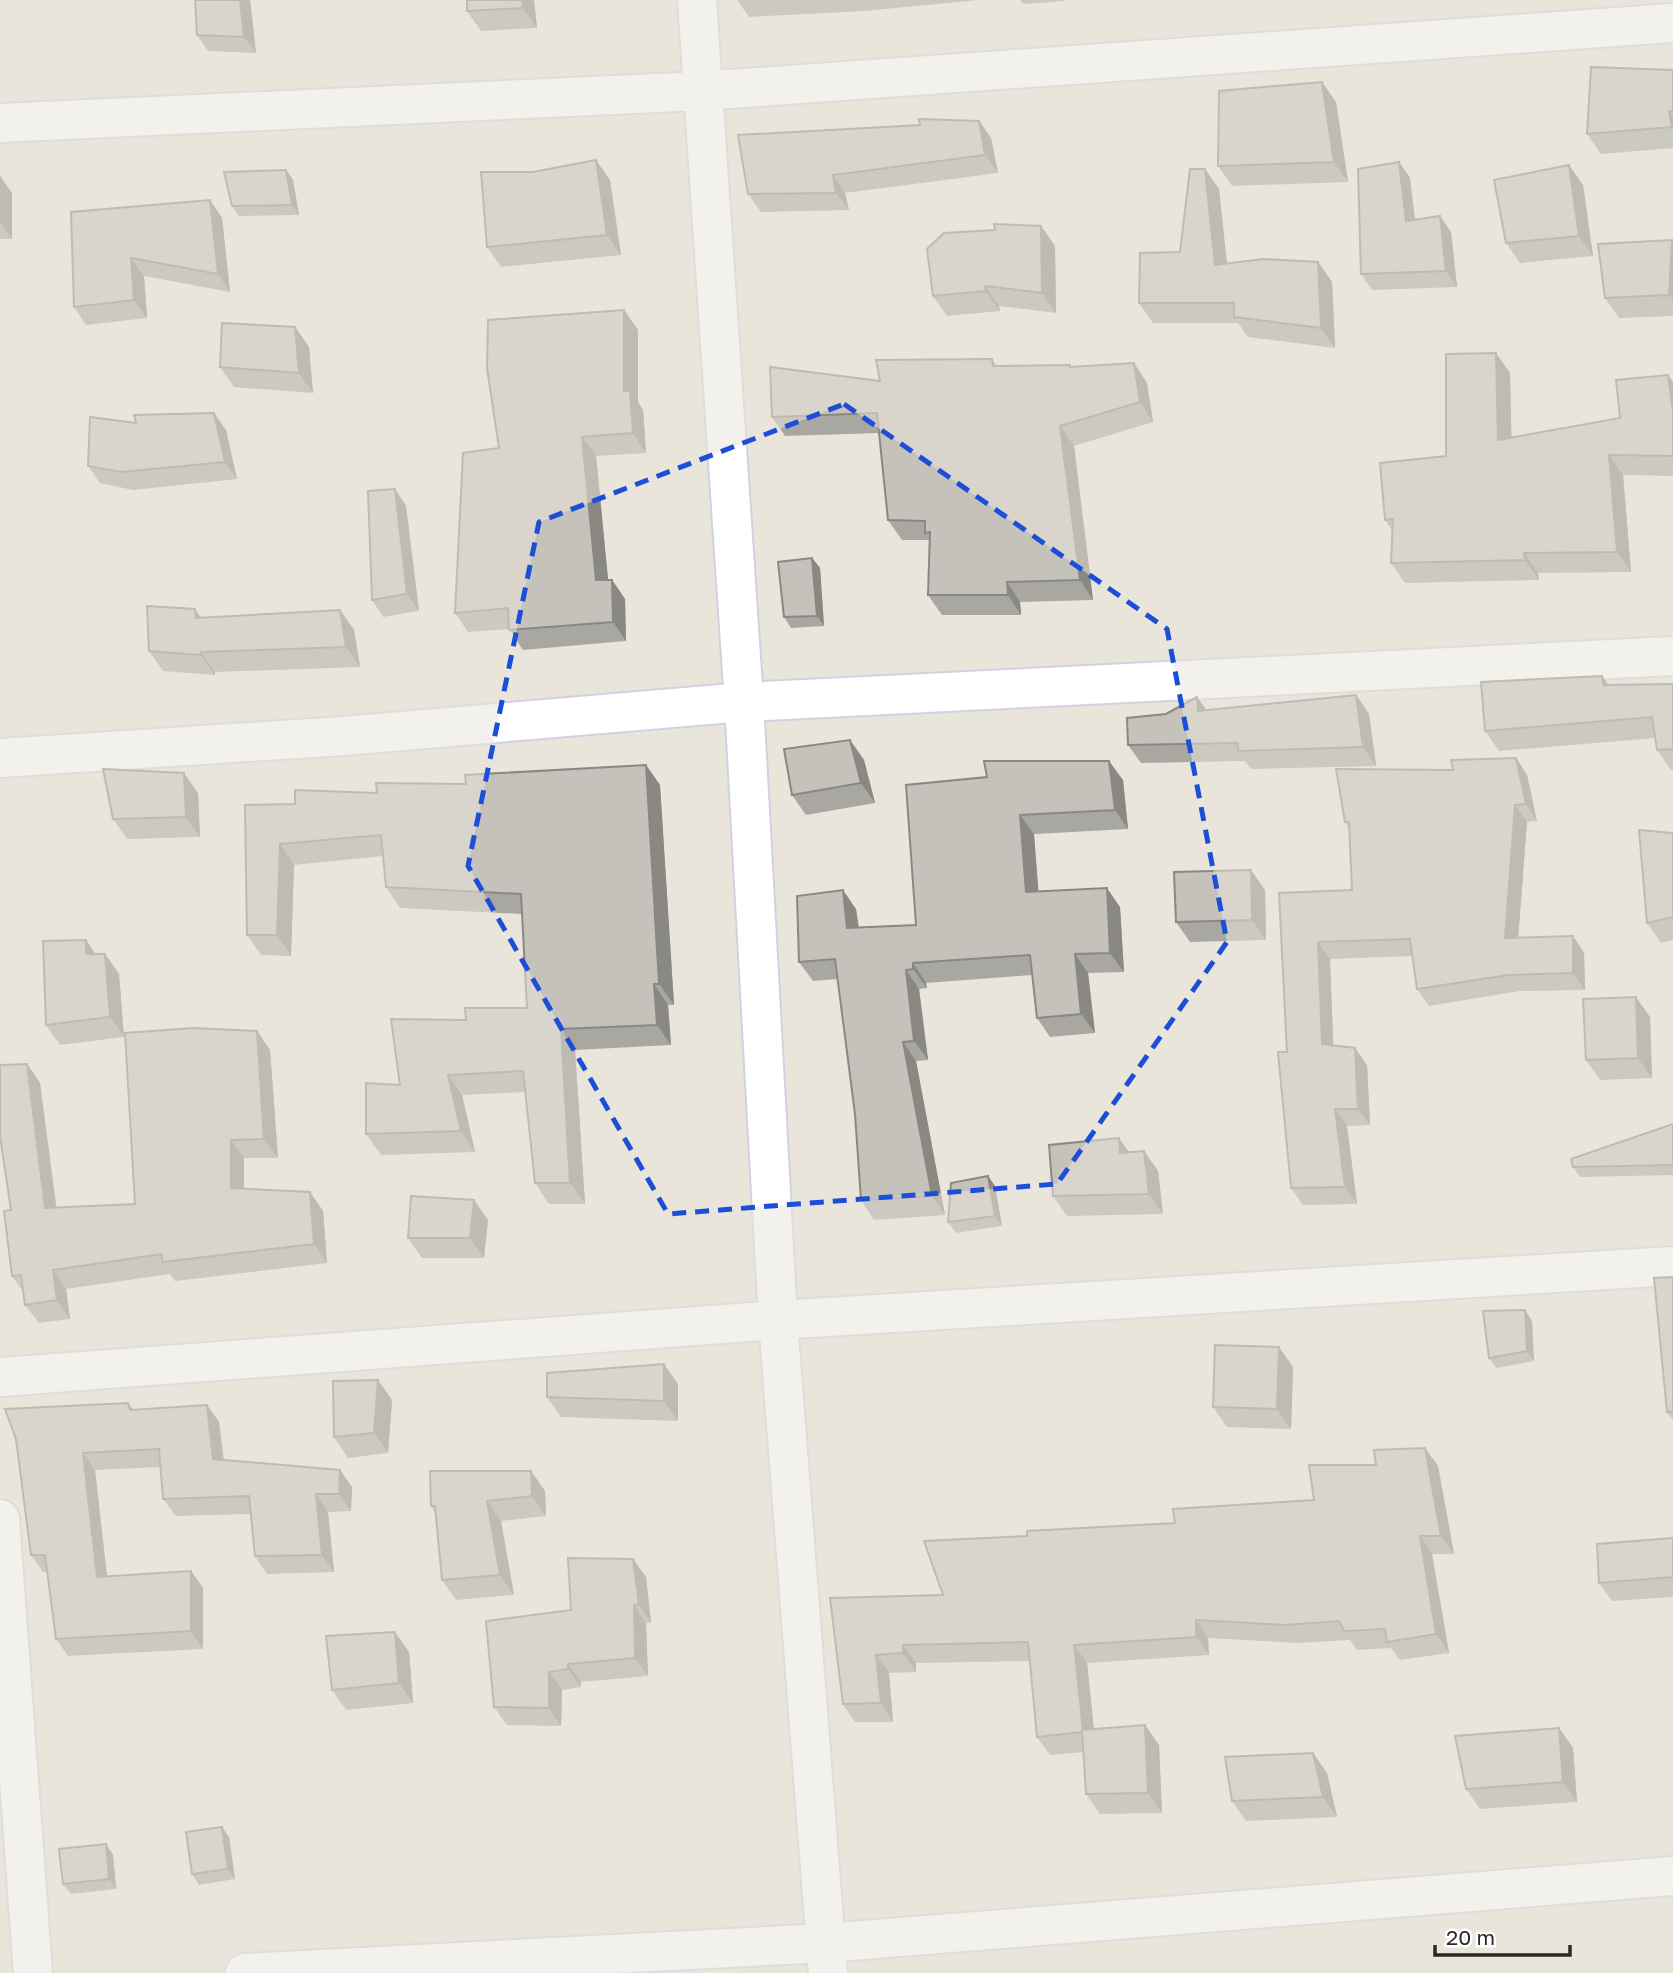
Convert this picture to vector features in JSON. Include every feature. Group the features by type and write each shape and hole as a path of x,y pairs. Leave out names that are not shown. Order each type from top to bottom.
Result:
{"street":[{"path":"697,0 744,702 778,1320 827,1958"},
{"path":"0,123 701,91 1673,23"},
{"path":"0,758 343,736 744,702 1673,656"},
{"path":"0,1377 778,1320 1673,1266"},
{"path":"0,1519 33,1973"},
{"path":"245,1973 827,1958 1673,1876"}],"highlighted area":[{"path":"844,404 1167,629 1227,942 1057,1184 668,1214 468,866 539,522"}],"building":[{"path":"195,0 240,0 244,37 197,35"},
{"path":"467,0 522,0 523,8 467,11"},
{"path":"1591,67 1673,70 1673,111 1669,111 1672,127 1587,134"},
{"path":"1322,82 1334,162 1218,166 1219,91"},
{"path":"919,119 979,121 985,155 833,175 836,193 748,194 738,135 920,125"},
{"path":"596,160 607,235 487,247 481,172 533,172"},
{"path":"1399,162 1406,221 1440,216 1446,271 1361,274 1358,169"},
{"path":"1569,165 1579,236 1506,243 1494,180"},
{"path":"1190,169 1205,169 1215,265 1264,259 1318,262 1321,328 1234,317 1234,303 1139,303 1140,253 1180,252"},
{"path":"286,170 292,205 232,206 224,172"},
{"path":"210,200 218,274 131,258 134,300 74,307 71,212"},
{"path":"994,224 1041,226 1042,293 985,286 986,291 933,296 927,249 944,233 995,230"},
{"path":"1672,240 1669,295 1605,298 1598,244"},
{"path":"624,310 624,391 630,391 633,433 582,437 596,580 612,580 613,622 509,630 508,608 455,613 463,453 499,448 487,368 488,320"},
{"path":"222,323 295,327 299,373 220,367"},
{"path":"1496,353 1498,440 1620,418 1616,380 1668,375 1673,412 1673,456 1609,455 1617,552 1524,553 1525,560 1391,563 1393,519 1385,520 1380,463 1446,456 1446,354"},
{"path":"992,359 993,366 1070,367 1134,363 1140,402 1060,426 1080,580 1007,582 1008,595 928,595 930,532 925,533 925,521 888,520 877,413 772,417 770,367 880,381 876,360"},
{"path":"214,413 225,462 121,472 88,466 90,417 136,423 134,415"},
{"path":"395,489 407,594 372,600 368,491"},
{"path":"812,558 817,616 784,617 778,562"},
{"path":"147,606 195,609 196,618 340,610 346,647 201,652 201,655 149,651"},
{"path":"1602,676 1604,685 1673,684 1673,749 1657,750 1652,717 1485,731 1481,682"},
{"path":"1356,695 1363,747 1238,751 1238,743 1128,745 1127,718 1166,714 1197,697 1198,711"},
{"path":"850,740 861,783 792,795 784,749"},
{"path":"1516,758 1526,804 1515,805 1505,938 1573,936 1573,973 1508,975 1417,989 1410,939 1318,942 1322,1044 1355,1048 1358,1109 1335,1109 1345,1187 1291,1188 1278,1052 1287,1052 1279,893 1352,890 1349,822 1345,822 1336,769 1453,770 1451,760"},
{"path":"984,761 1109,761 1115,810 1020,815 1026,892 1107,888 1110,953 1075,954 1081,1014 1037,1018 1030,955 913,963 913,969 906,970 914,1041 903,1042 932,1196 861,1200 855,1114 835,959 799,962 797,896 843,890 847,928 916,925 906,785 987,777"},
{"path":"646,765 659,984 654,984 657,1025 561,1029 570,1183 535,1183 523,1071 448,1075 461,1131 366,1134 366,1083 400,1085 391,1019 466,1020 465,1008 527,1008 521,894 386,887 381,835 280,844 277,935 247,935 245,805 295,804 295,790 377,793 376,783 466,784 465,775"},
{"path":"103,769 184,773 186,817 113,819"},
{"path":"1639,830 1673,833 1673,917 1647,923"},
{"path":"1251,870 1252,920 1176,922 1174,872"},
{"path":"86,940 86,954 105,954 110,1017 46,1025 43,941"},
{"path":"1636,997 1638,1058 1586,1060 1583,999"},
{"path":"193,1028 257,1031 264,1139 231,1140 231,1188 310,1192 314,1244 162,1262 162,1254 53,1270 57,1300 25,1305 21,1275 12,1276 4,1211 11,1210 0,1136 0,1065 27,1064 45,1208 135,1204 125,1033"},
{"path":"1673,1124 1673,1165 1573,1167 1571,1159"},
{"path":"1119,1138 1120,1153 1144,1151 1149,1194 1053,1196 1049,1145"},
{"path":"988,1176 995,1216 948,1222 951,1183"},
{"path":"411,1196 474,1200 470,1238 408,1238"},
{"path":"1673,1277 1673,1411 1667,1412 1654,1278"},
{"path":"1525,1310 1527,1351 1489,1358 1483,1311"},
{"path":"1215,1345 1279,1347 1277,1409 1213,1407"},
{"path":"664,1364 664,1401 547,1397 547,1373"},
{"path":"378,1380 374,1433 334,1437 333,1381"},
{"path":"128,1403 130,1410 207,1405 213,1459 340,1470 339,1494 316,1494 322,1555 255,1556 249,1496 163,1499 159,1449 83,1453 97,1577 191,1571 191,1631 56,1639 45,1555 31,1555 16,1439 5,1409"},
{"path":"1425,1448 1441,1536 1420,1536 1436,1634 1387,1642 1385,1629 1344,1631 1339,1621 1285,1625 1196,1620 1196,1637 1074,1645 1082,1732 1037,1737 1028,1642 903,1645 903,1653 876,1655 881,1703 843,1704 830,1598 943,1595 924,1541 1027,1536 1027,1531 1175,1523 1173,1509 1314,1500 1309,1465 1376,1465 1374,1450"},
{"path":"430,1471 531,1471 532,1496 487,1501 500,1575 442,1580 435,1506 431,1506"},
{"path":"1673,1538 1673,1577 1599,1583 1597,1544"},
{"path":"568,1558 633,1559 639,1604 634,1605 635,1658 568,1664 568,1669 549,1672 549,1708 494,1707 486,1621 571,1610"},
{"path":"395,1632 399,1683 332,1690 326,1636"},
{"path":"1145,1725 1148,1793 1086,1794 1082,1730"},
{"path":"1559,1728 1563,1782 1466,1789 1455,1736"},
{"path":"1313,1753 1323,1797 1232,1801 1225,1757"},
{"path":"222,1827 228,1869 192,1874 186,1832"},
{"path":"106,1844 109,1879 63,1884 59,1849"}]}
